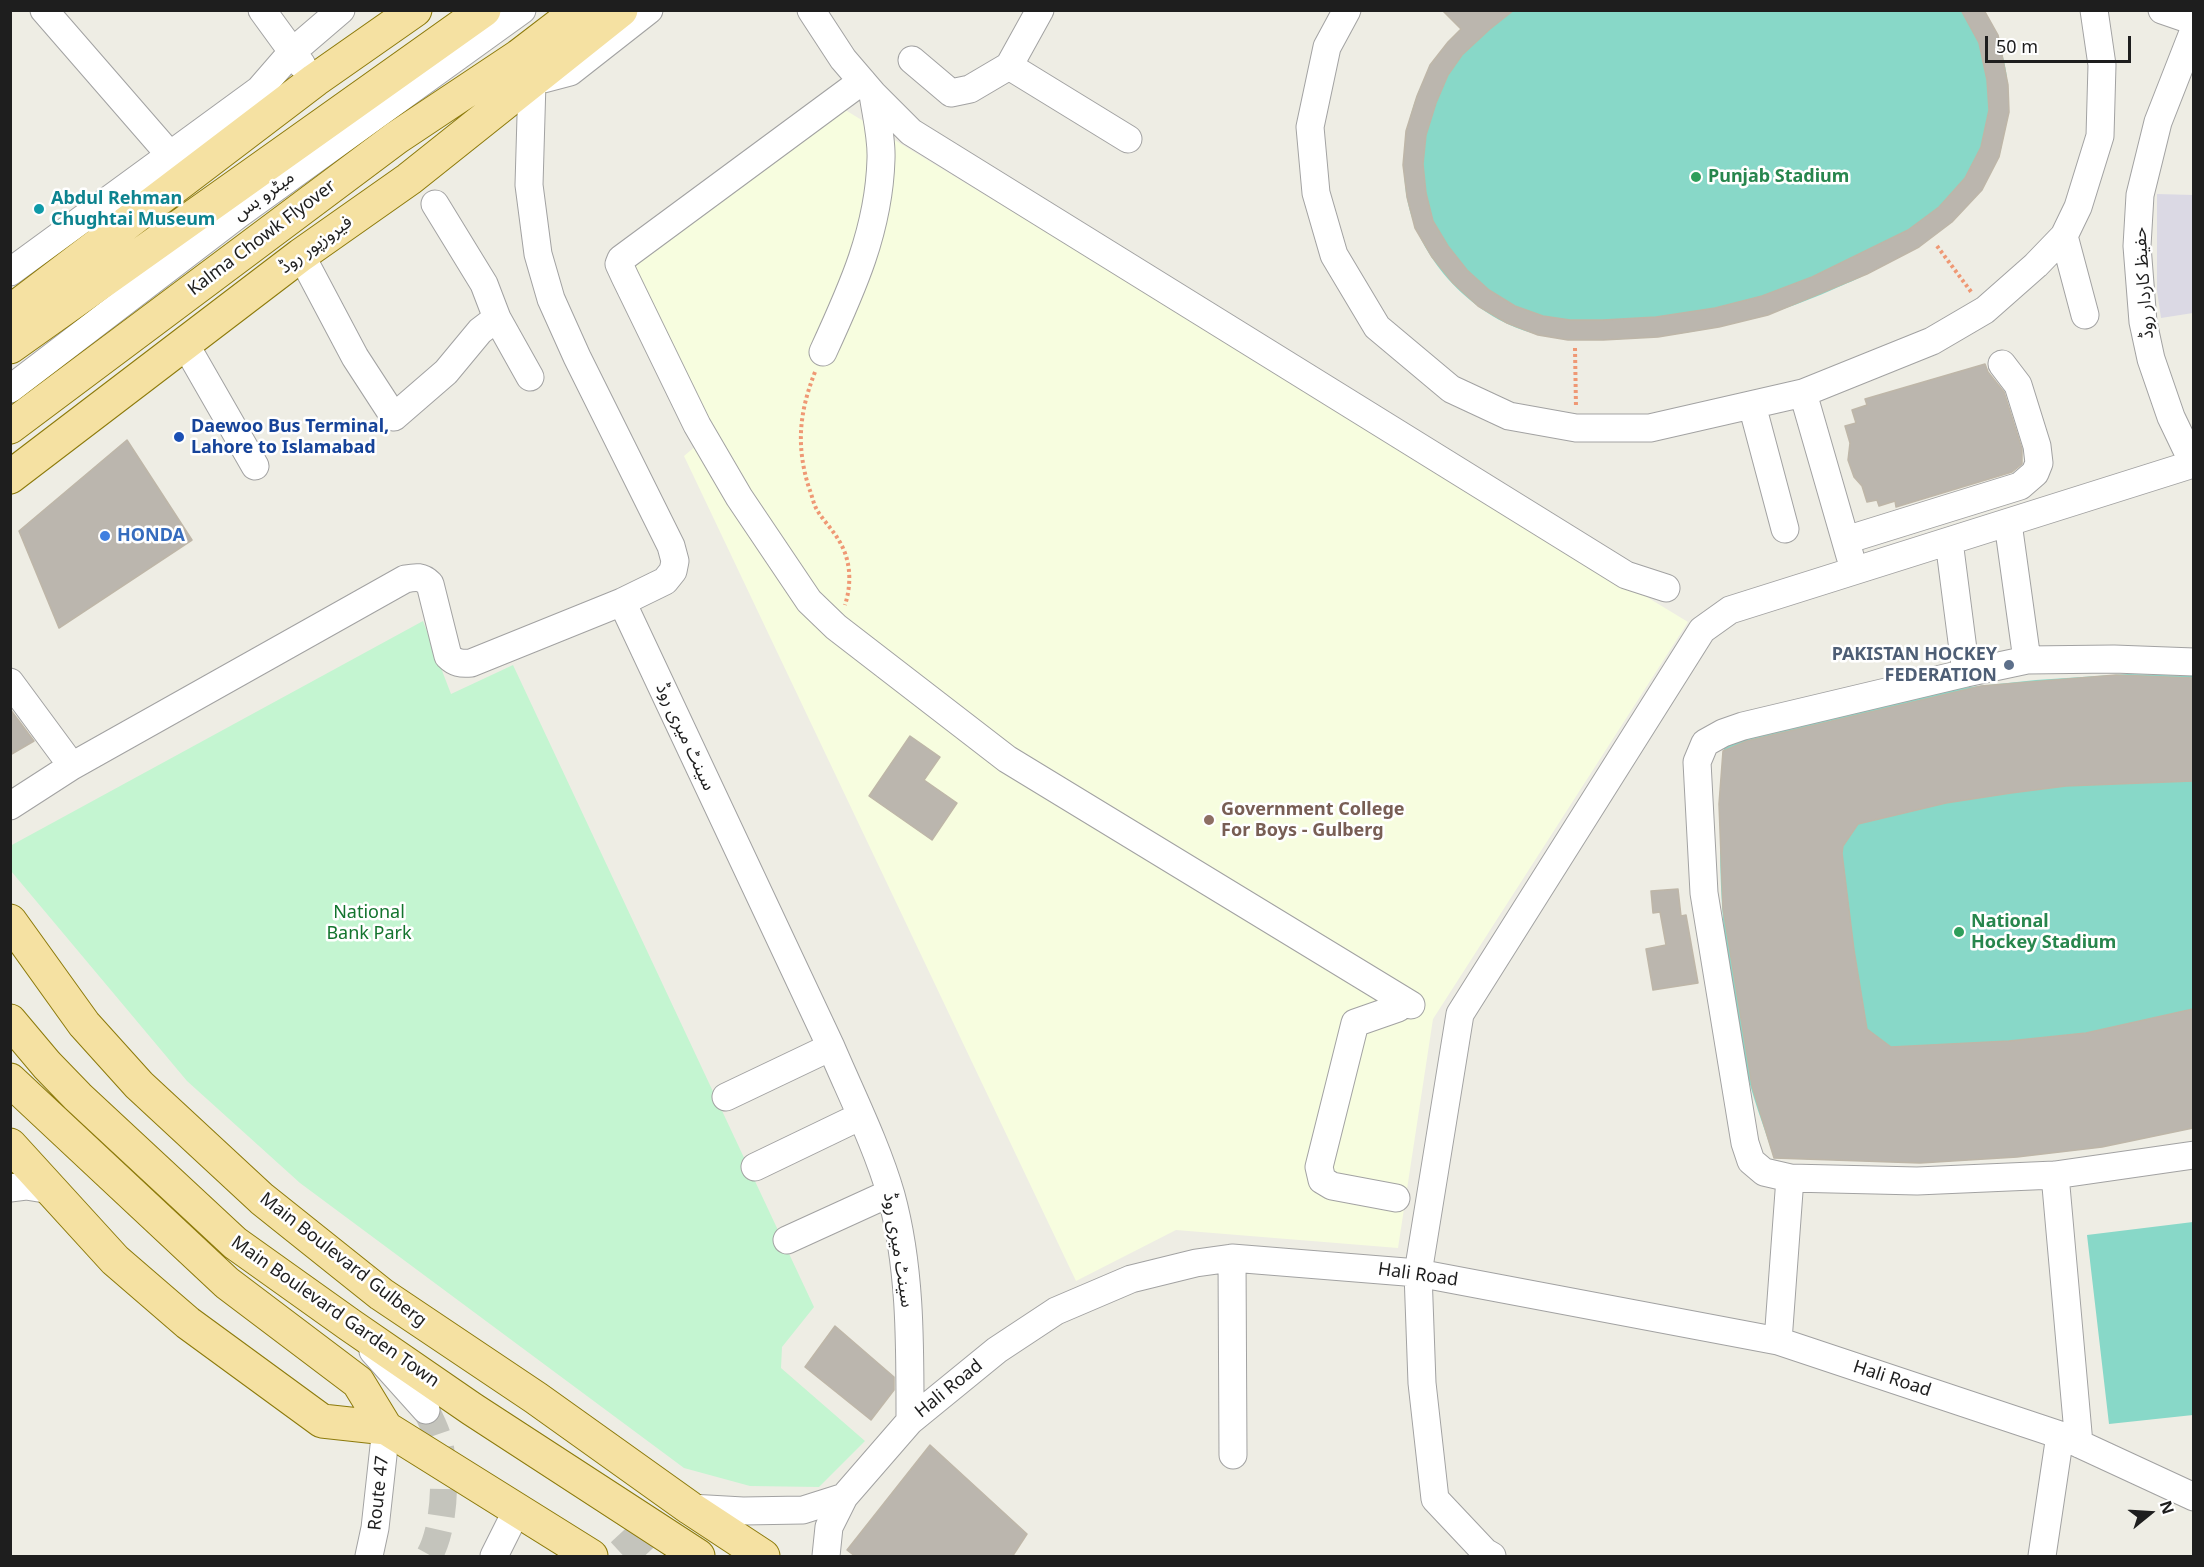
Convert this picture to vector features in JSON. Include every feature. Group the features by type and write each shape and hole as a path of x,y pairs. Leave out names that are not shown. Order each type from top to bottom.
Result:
{"main road":[{"path":"10,312 315,81 415,10"},
{"path":"10,346 484,10"},
{"name":"فیروزپور روڈ","path":"10,477 301,255 408,179 525,69 579,10"},
{"name":"فیروزپور روڈ","path":"525,69 621,10"},
{"name":"Kalma Chowk Flyover","path":"10,427 396,138 525,69"},
{"name":"Main Boulevard Gulberg","path":"11,923 84,1024 139,1085 262,1199 381,1294 536,1398 763,1557"},
{"name":"Main Boulevard Garden Town","path":"10,1021 78,1097 235,1243 350,1326 472,1409 698,1557"},
{"name":"Main Boulevard Garden Town","path":"10,1080 227,1283 357,1382 386,1428"},
{"path":"10,1145 115,1260 188,1323 322,1421 386,1428 591,1557"},
{"path":"472,1409 578,1491 623,1532"}],"street":[{"path":"44,10 170,155"},
{"path":"262,10 315,81"},
{"path":"10,272 258,90 292,52 341,10"},
{"name":"میٹرو بس","path":"10,389 239,214 522,10"},
{"path":"10,806 72,766 405,579 424,578 430,584 448,656 461,664 471,663 622,602 665,581 673,571 675,561 671,546 577,357 547,288 538,254 529,185 525,69 570,72 649,10"},
{"path":"811,10 843,59 911,132 1626,575 1666,588"},
{"path":"912,60 951,93 970,89 1009,66 1040,10"},
{"path":"1347,10 1327,46 1310,127 1316,193 1334,255 1377,327 1451,389 1509,416 1576,428 1650,428 1803,393 1932,341 1985,310 2036,265 2064,236 2078,207 2100,136 2102,65 2094,10"},
{"path":"2163,10 2193,21"},
{"name":"حفیظ کاردار روڈ","path":"2193,30 2158,122 2140,195 2138,246 2144,322 2151,359 2171,417 2193,465"},
{"path":"1009,66 1128,139"},
{"path":"823,352 867,248 875,210 881,157 868,88"},
{"path":"868,88 621,259 619,264 697,425 739,497 809,601 836,627 1007,759 1408,1003 1356,1023 1319,1167 1322,1180 1332,1186 1396,1198"},
{"path":"435,204 484,284 497,318 530,377"},
{"path":"2064,236 2085,315"},
{"path":"301,255 355,357 394,417 446,372 480,331 497,318"},
{"path":"185,344 255,466"},
{"path":"1846,540 2020,486 2030,480 2039,463 2037,446 2018,385 2002,364"},
{"path":"1803,393 1855,571"},
{"path":"1752,405 1785,529"},
{"path":"1492,1557 1435,1499 1422,1383 1418,1273 1460,1014 1702,630 1730,610 2193,465"},
{"path":"2008,523 2027,660"},
{"path":"1949,541 1966,673"},
{"name":"سینٹ میری روڈ","path":"622,602 831,1047 861,1116 890,1193 904,1267 910,1330 910,1421"},
{"path":"2193,662 2114,659 2027,660 1743,726 1705,743 1696,762 1704,893 1744,1143 1751,1161 1764,1172 1790,1178 1917,1181 2055,1175 2193,1155"},
{"path":"10,682 72,766"},
{"path":"726,1097 831,1047"},
{"path":"755,1167 861,1116"},
{"path":"2042,1557 2070,1440 2055,1175"},
{"path":"1778,1341 1790,1178"},
{"path":"10,1188 26,1186 51,1190"},
{"path":"787,1240 890,1193"},
{"path":"1232,1258 1233,1455"},
{"name":"Hali Road","path":"826,1557 829,1527 844,1497 910,1421 997,1350 1056,1311 1131,1279 1196,1263 1232,1258 1418,1273 1778,1341 2070,1440 2193,1497"},
{"path":"350,1326 426,1410"},
{"name":"Route 47","path":"369,1557 375,1528 386,1428"},
{"path":"690,1508 743,1511 803,1510 844,1497"},
{"path":"495,1557 517,1510"}],"path":[{"path":"1937,246 1985,310"},
{"path":"1575,348 1576,428"},
{"path":"823,352 804,399 800,427 802,466 816,508 840,542 849,564 850,591 836,627"}],"shaded area":[{"name":"Punjab Stadium","path":"1446,10 1984,11 2003,57 2008,88 2001,151 1996,161 1873,269 1855,280 1809,300 1731,324 1678,334 1592,340 1561,339 1540,335 1516,328 1493,316 1452,284 1422,241 1412,217 1406,193 1404,170 1408,126 1422,84 1433,64 1461,29 1444,12"},
{"name":"Government College For Boys - Gulberg","path":"837,105 1688,622 1433,1019 1398,1248 1176,1230 1076,1281 684,456 711,433 626,260"},
{"path":"2157,194 2193,195 2193,313 2161,318 2157,291"},
{"name":"National Hockey Stadium","path":"2128,674 2193,676 2193,1128 2102,1147 2017,1157 1920,1163 1774,1158 1747,1073 1736,1022 1725,944 1720,865 1724,746 1767,733 1950,689"},
{"path":"2193,1222 2193,1415 2109,1424 2087,1235"}],"green space":[{"name":"National Bank Park","path":"423,621 451,694 513,665 814,1307 782,1347 781,1368 865,1441 819,1487 750,1486 684,1468 300,1183 187,1081 11,871 10,846"}],"building":[{"path":"1442,10 1514,10 1462,55 1448,75 1436,103 1426,135 1423,164 1426,193 1433,221 1448,246 1467,270 1489,290 1515,306 1543,316 1570,320 1603,320 1656,317 1715,308 1762,296 1812,277 1908,230 1939,207 1965,178 1981,147 1989,110 1987,80 1979,43 1961,10 1984,10 1998,35 2008,85 2009,112 1999,157 1982,190 1952,222 1919,247 1867,274 1768,315 1719,327 1658,337 1603,340 1568,340 1538,335 1507,323 1478,306 1453,283 1432,257 1415,228 1407,197 1403,165 1406,131 1430,65 1461,29"},
{"path":"1985,364 1988,372 2004,392 2022,449 2022,464 2012,472 1896,507 1895,501 1879,506 1877,500 1867,502 1862,486 1854,477 1848,460 1850,443 1845,426 1856,423 1852,410 1867,405 1865,399"},
{"name":"HONDA","path":"127,440 192,540 59,628 19,531"},
{"name":"National Hockey Stadium","path":"2116,675 2193,678 2193,781 2066,786 2011,793 1946,803 1858,824 1843,846 1842,853 1867,1029 1891,1047 2009,1041 2086,1033 2193,1009 2193,1128 2102,1147 2017,1157 1920,1163 1774,1158 1752,1086 1723,909 1719,804 1723,751 1747,741 1981,686"},
{"path":"10,709 34,741 10,755"},
{"path":"910,736 940,757 924,780 957,803 932,840 869,796"},
{"path":"1678,889 1681,916 1686,915 1698,983 1653,990 1646,949 1666,945 1660,912 1653,913 1651,891"},
{"path":"835,1326 894,1377 894,1390 871,1420 805,1367"},
{"path":"930,1445 1027,1534 1012,1557 856,1557 847,1550"}],"tunnel":[{"path":"426,1410 439,1441 444,1484 438,1531 429,1556"},
{"path":"623,1531 646,1556"}],"place":[{"name":"Punjab Stadium","path":"1696,177"},
{"name":"Abdul Rehman Chughtai Museum","path":"39,209"},
{"name":"Daewoo Bus Terminal, Lahore to Islamabad","path":"179,437"},
{"name":"HONDA","path":"105,536"},
{"name":"PAKISTAN HOCKEY FEDERATION","path":"2009,665"},
{"name":"Government College For Boys - Gulberg","path":"1209,820"},
{"name":"National Hockey Stadium","path":"1959,932"}]}
